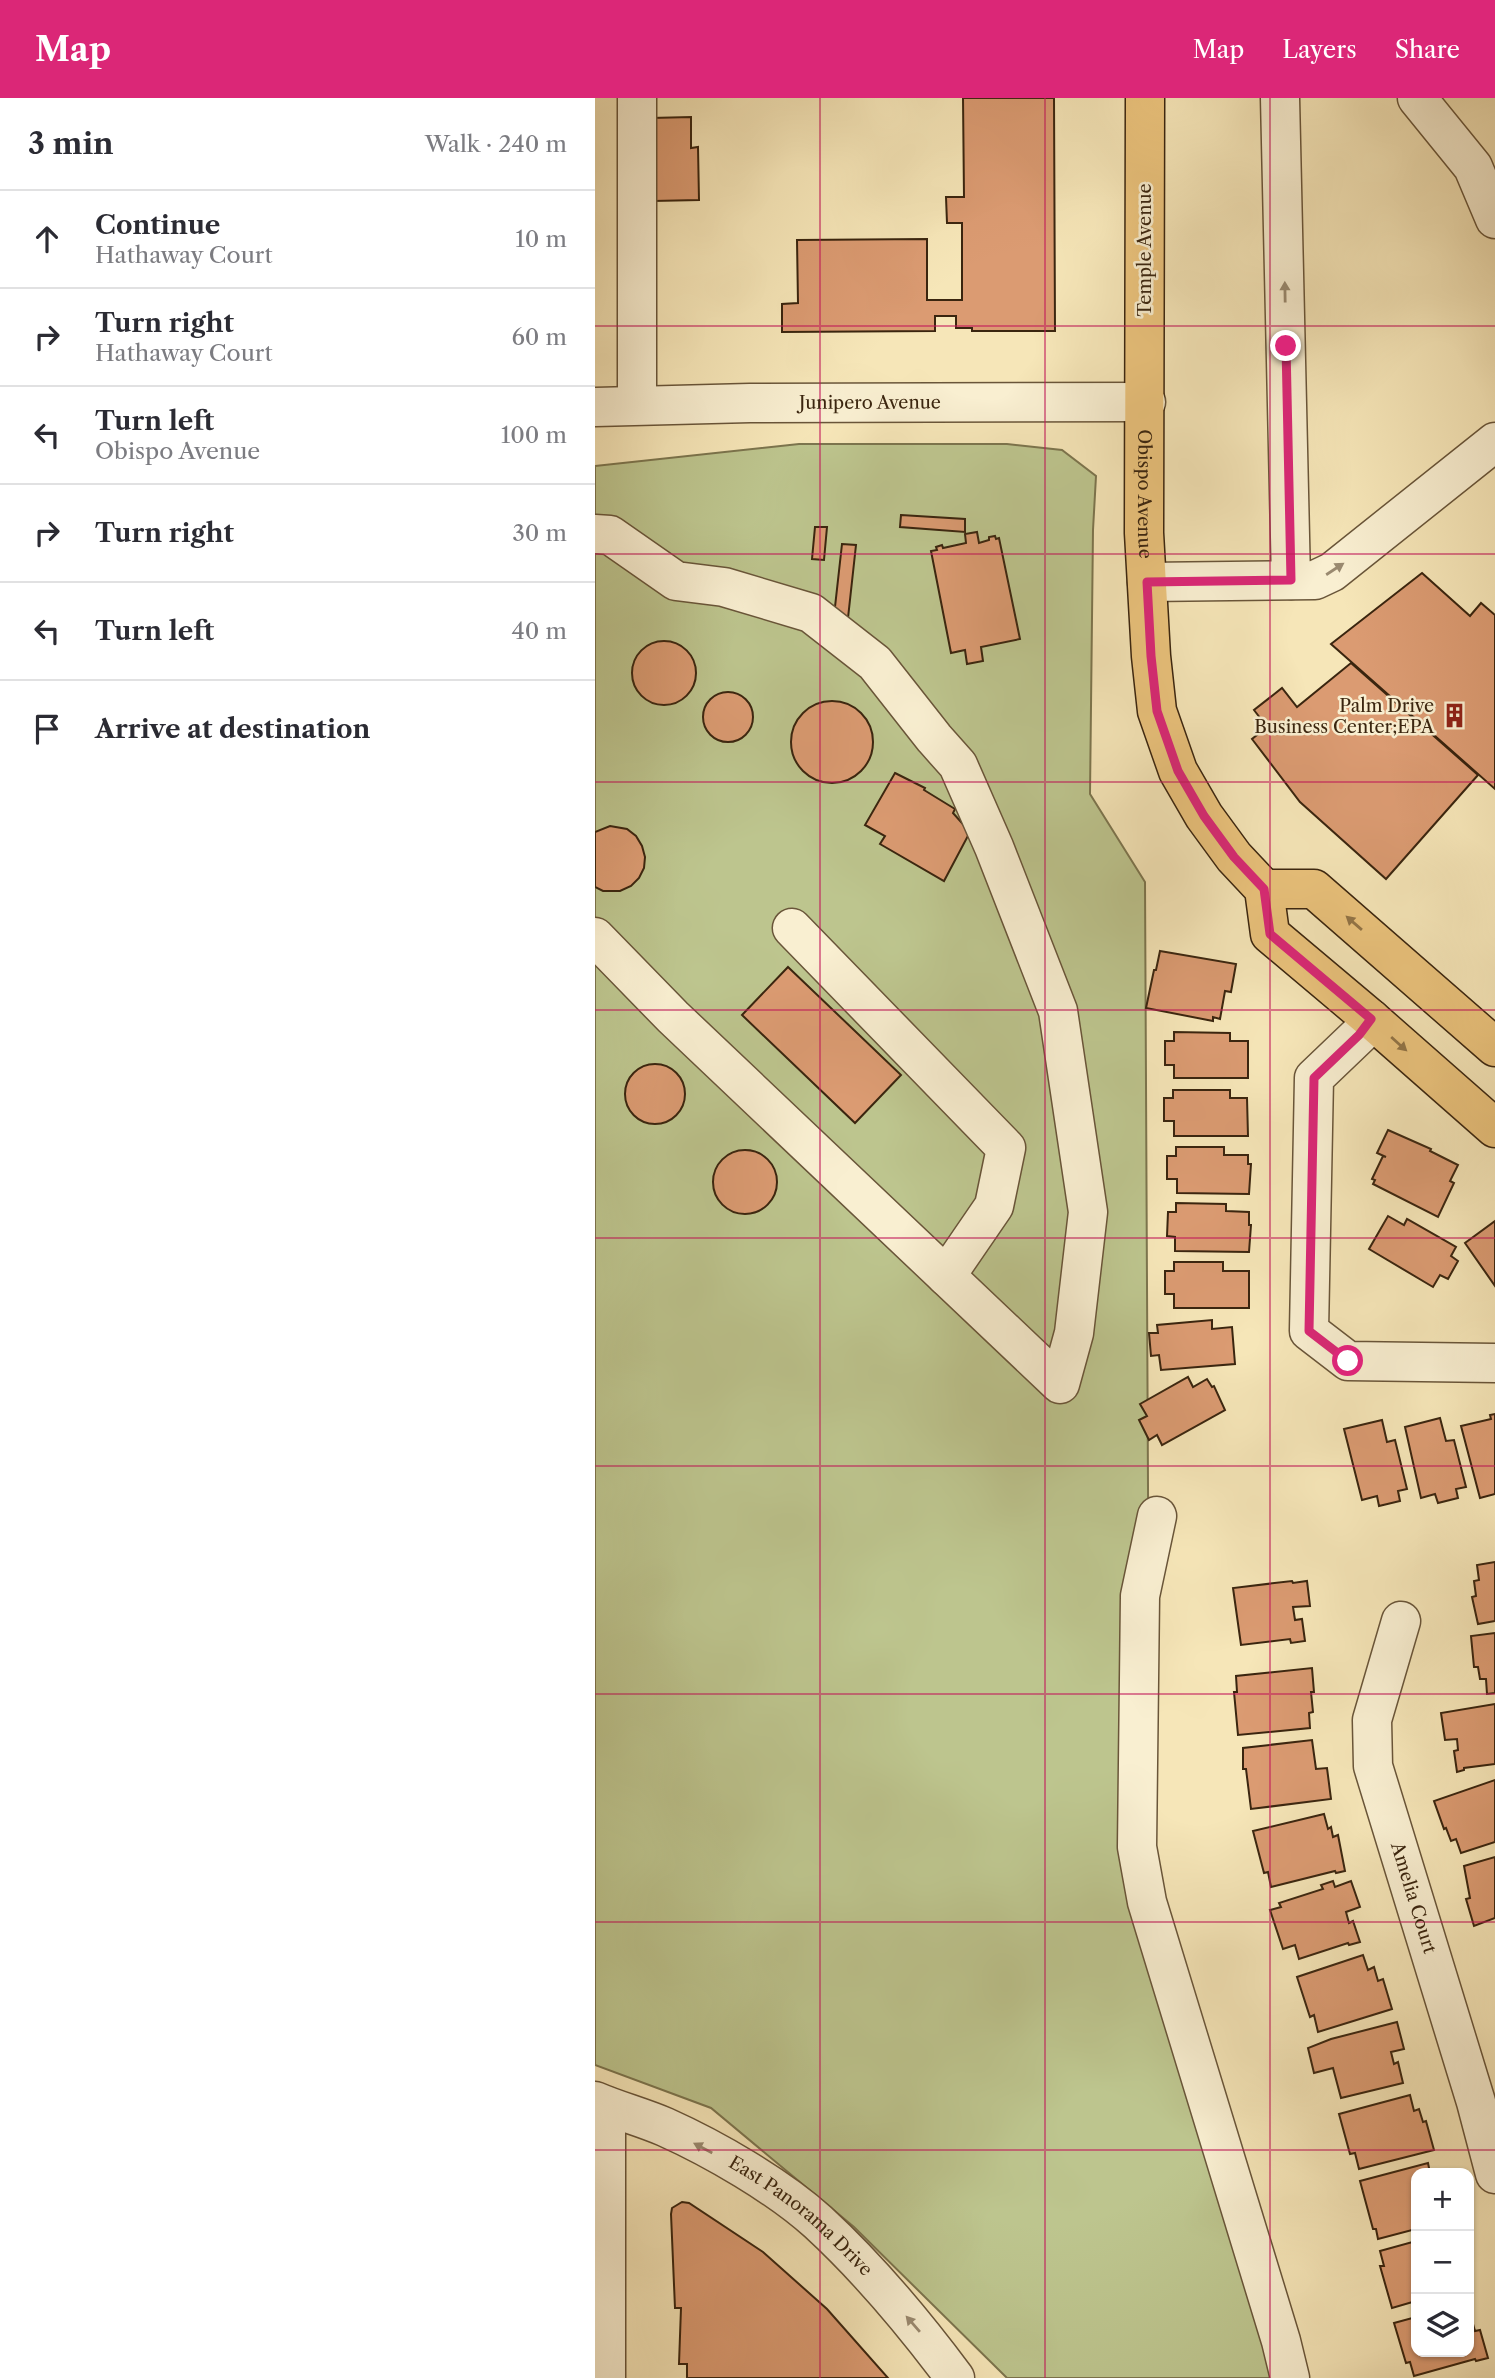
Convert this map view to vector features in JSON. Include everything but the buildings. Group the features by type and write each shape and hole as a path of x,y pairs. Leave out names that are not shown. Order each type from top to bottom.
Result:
{"main road":[{"name":"Temple Avenue","path":"1145,98 1146,402"},
{"name":"Obispo Avenue","path":"1146,402 1144,533 1157,711 1178,771 1204,816 1234,857 1264,889"},
{"path":"1495,1046 1314,889 1264,889 1270,934 1495,1128"}],"street":[{"path":"637,98 637,404"},
{"path":"1280,98 1291,580"},
{"path":"1417,98 1473,167 1495,219"},
{"name":"Junipero Avenue","path":"595,407 637,404 1146,402"},
{"path":"1147,582 1315,580 1332,572 1495,442"},
{"path":"595,534 610,535 676,581 724,587 811,613 875,663 958,765 994,847 1058,1010 1088,1212 1074,1333 1060,1384 683,1027 595,937"},
{"path":"792,928 1006,1147 994,1206 946,1276"},
{"path":"1371,1019 1359,1035 1314,1078 1309,1331 1348,1361 1495,1363"},
{"path":"1157,1516 1140,1596 1137,1847 1147,1902 1290,2378"},
{"name":"Amelia Court","path":"1401,1621 1372,1720 1373,1766 1485,2100 1495,2174"},
{"path":"601,2104 606,2378"},
{"name":"East Panorama Drive","path":"601,2104 664,2127 762,2180 816,2221 871,2275 955,2378"}],"green space":[{"path":"799,444 1007,444 1062,450 1096,476 1090,794 1145,882 1150,1891 1295,2378 1007,2378 854,2227 711,2108 595,2065 595,466"}],"place":[{"name":"Palm Drive Business Center;EPA","path":"1454,716"}],"route":[{"path":"1286,346 1291,580 1147,582 1151,656 1157,711 1178,771 1204,816 1234,857 1264,889 1270,934 1371,1019 1359,1035 1314,1078 1309,1331 1348,1361"}]}
